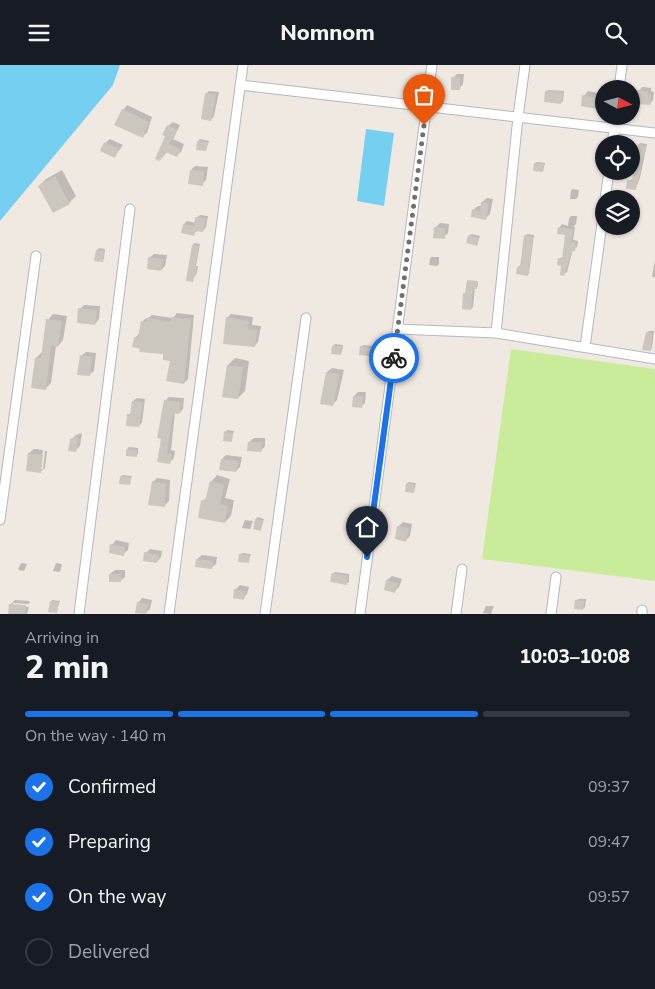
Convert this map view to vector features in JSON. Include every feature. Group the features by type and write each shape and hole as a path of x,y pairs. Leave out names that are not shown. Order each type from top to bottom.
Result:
{"street":[{"path":"170,614 243,65"},
{"path":"360,614 432,65"},
{"path":"496,333 525,65"},
{"path":"620,80 622,65"},
{"path":"240,85 655,133"},
{"path":"613,135 614,125"},
{"path":"79,614 130,209"},
{"path":"585,347 600,235"},
{"path":"0,520 36,256"},
{"path":"266,614 306,318"},
{"path":"397,329 496,333 655,359"},
{"path":"456,614 462,569"},
{"path":"550,614 556,577"}],"green space":[{"path":"511,349 655,369 655,581 482,559"}],"water":[{"path":"0,65 120,65 113,85 0,221"},
{"path":"366,129 394,133 384,206 357,201"}],"building":[{"path":"451,77 460,78 460,90 451,90"},
{"path":"640,90 648,91 648,94 651,95 650,105 640,104"},
{"path":"545,91 563,92 561,104 544,102"},
{"path":"205,93 216,95 211,121 201,119"},
{"path":"582,95 595,97 595,109 581,106"},
{"path":"122,109 149,122 143,138 114,125"},
{"path":"167,125 177,130 169,144 180,149 177,157 165,152 160,161 155,159 165,136 162,135"},
{"path":"197,141 208,142 206,151 196,150"},
{"path":"104,142 119,149 115,158 100,151"},
{"path":"640,145 646,146 640,173"},
{"path":"534,163 544,164 543,172 533,171"},
{"path":"190,170 204,171 203,186 188,184"},
{"path":"55,176 70,204 53,213 38,186"},
{"path":"627,180 637,182 636,190 626,189"},
{"path":"481,202 489,203 486,220 471,217 472,209 480,211"},
{"path":"195,217 206,219 203,232 195,231 194,236 181,233 183,224 194,226"},
{"path":"434,227 445,228 445,239 433,238"},
{"path":"558,227 573,229 571,242 576,243 575,251 572,251 564,276 560,275 561,266 557,265 558,258 562,259 565,235 557,234"},
{"path":"468,235 479,238 477,246 466,243"},
{"path":"524,235 533,237 528,276 516,274 517,267 520,267"},
{"path":"192,245 199,246 195,267 197,267 196,276 194,276 193,282 186,281"},
{"path":"96,250 104,251 103,262 94,261"},
{"path":"148,257 163,259 161,271 147,269"},
{"path":"467,280 478,281 477,289 473,288 471,310 462,309 463,293 465,293"},
{"path":"78,308 97,310 95,325 77,323"},
{"path":"172,317 191,319 184,384 166,381 170,361 163,360 163,354 139,352 140,349 132,347 134,337 138,338 141,321 146,322 147,318 171,322"},
{"path":"226,317 249,321 248,329 257,330 255,347 223,344"},
{"path":"46,319 62,321 58,347 51,346 46,390 31,388 35,358 41,358"},
{"path":"646,332 652,333 651,351 642,350"},
{"path":"332,346 342,346 341,355 331,354"},
{"path":"360,346 372,348 371,356 359,355"},
{"path":"80,355 92,357 90,376 77,375"},
{"path":"227,365 243,367 238,399 222,397"},
{"path":"326,372 340,374 333,406 320,404"},
{"path":"353,396 363,396 362,408 352,407"},
{"path":"164,400 181,402 179,414 173,413 167,454 172,454 170,464 157,462 161,439 157,438"},
{"path":"132,401 143,402 139,427 126,426 127,414 130,415"},
{"path":"224,431 233,433 232,442 223,441"},
{"path":"78,437 76,452 68,451 70,439"},
{"path":"248,442 262,442 261,452 247,451"},
{"path":"126,449 137,450 137,457 126,456"},
{"path":"28,453 43,455 41,473 26,471"},
{"path":"221,459 238,461 236,472 219,470"},
{"path":"120,476 131,477 130,485 119,484"},
{"path":"152,481 166,484 165,507 148,505"},
{"path":"210,481 224,485 220,504 228,506 225,523 198,518 201,500 205,501"},
{"path":"406,483 415,484 414,493 405,492"},
{"path":"255,519 263,520 261,531 253,529"},
{"path":"397,526 409,528 406,542 395,539"},
{"path":"110,544 125,547 124,556 109,553"},
{"path":"144,552 159,555 157,563 143,561"},
{"path":"239,554 250,555 249,563 238,562"},
{"path":"196,559 213,561 212,569 195,567"},
{"path":"332,573 348,576 347,585 330,582"},
{"path":"109,574 121,574 121,582 109,582"},
{"path":"386,580 398,583 395,593 384,590"},
{"path":"234,589 245,591 244,600 233,598"},
{"path":"575,600 584,601 583,610 574,609"},
{"path":"50,601 59,602 57,613 48,612"},
{"path":"137,602 148,604 146,614 135,613"},
{"path":"9,604 26,605 25,614 8,614"}],"way so far":[{"path":"394,358 424,125"}],"route":[{"path":"367,557 394,358"}]}
